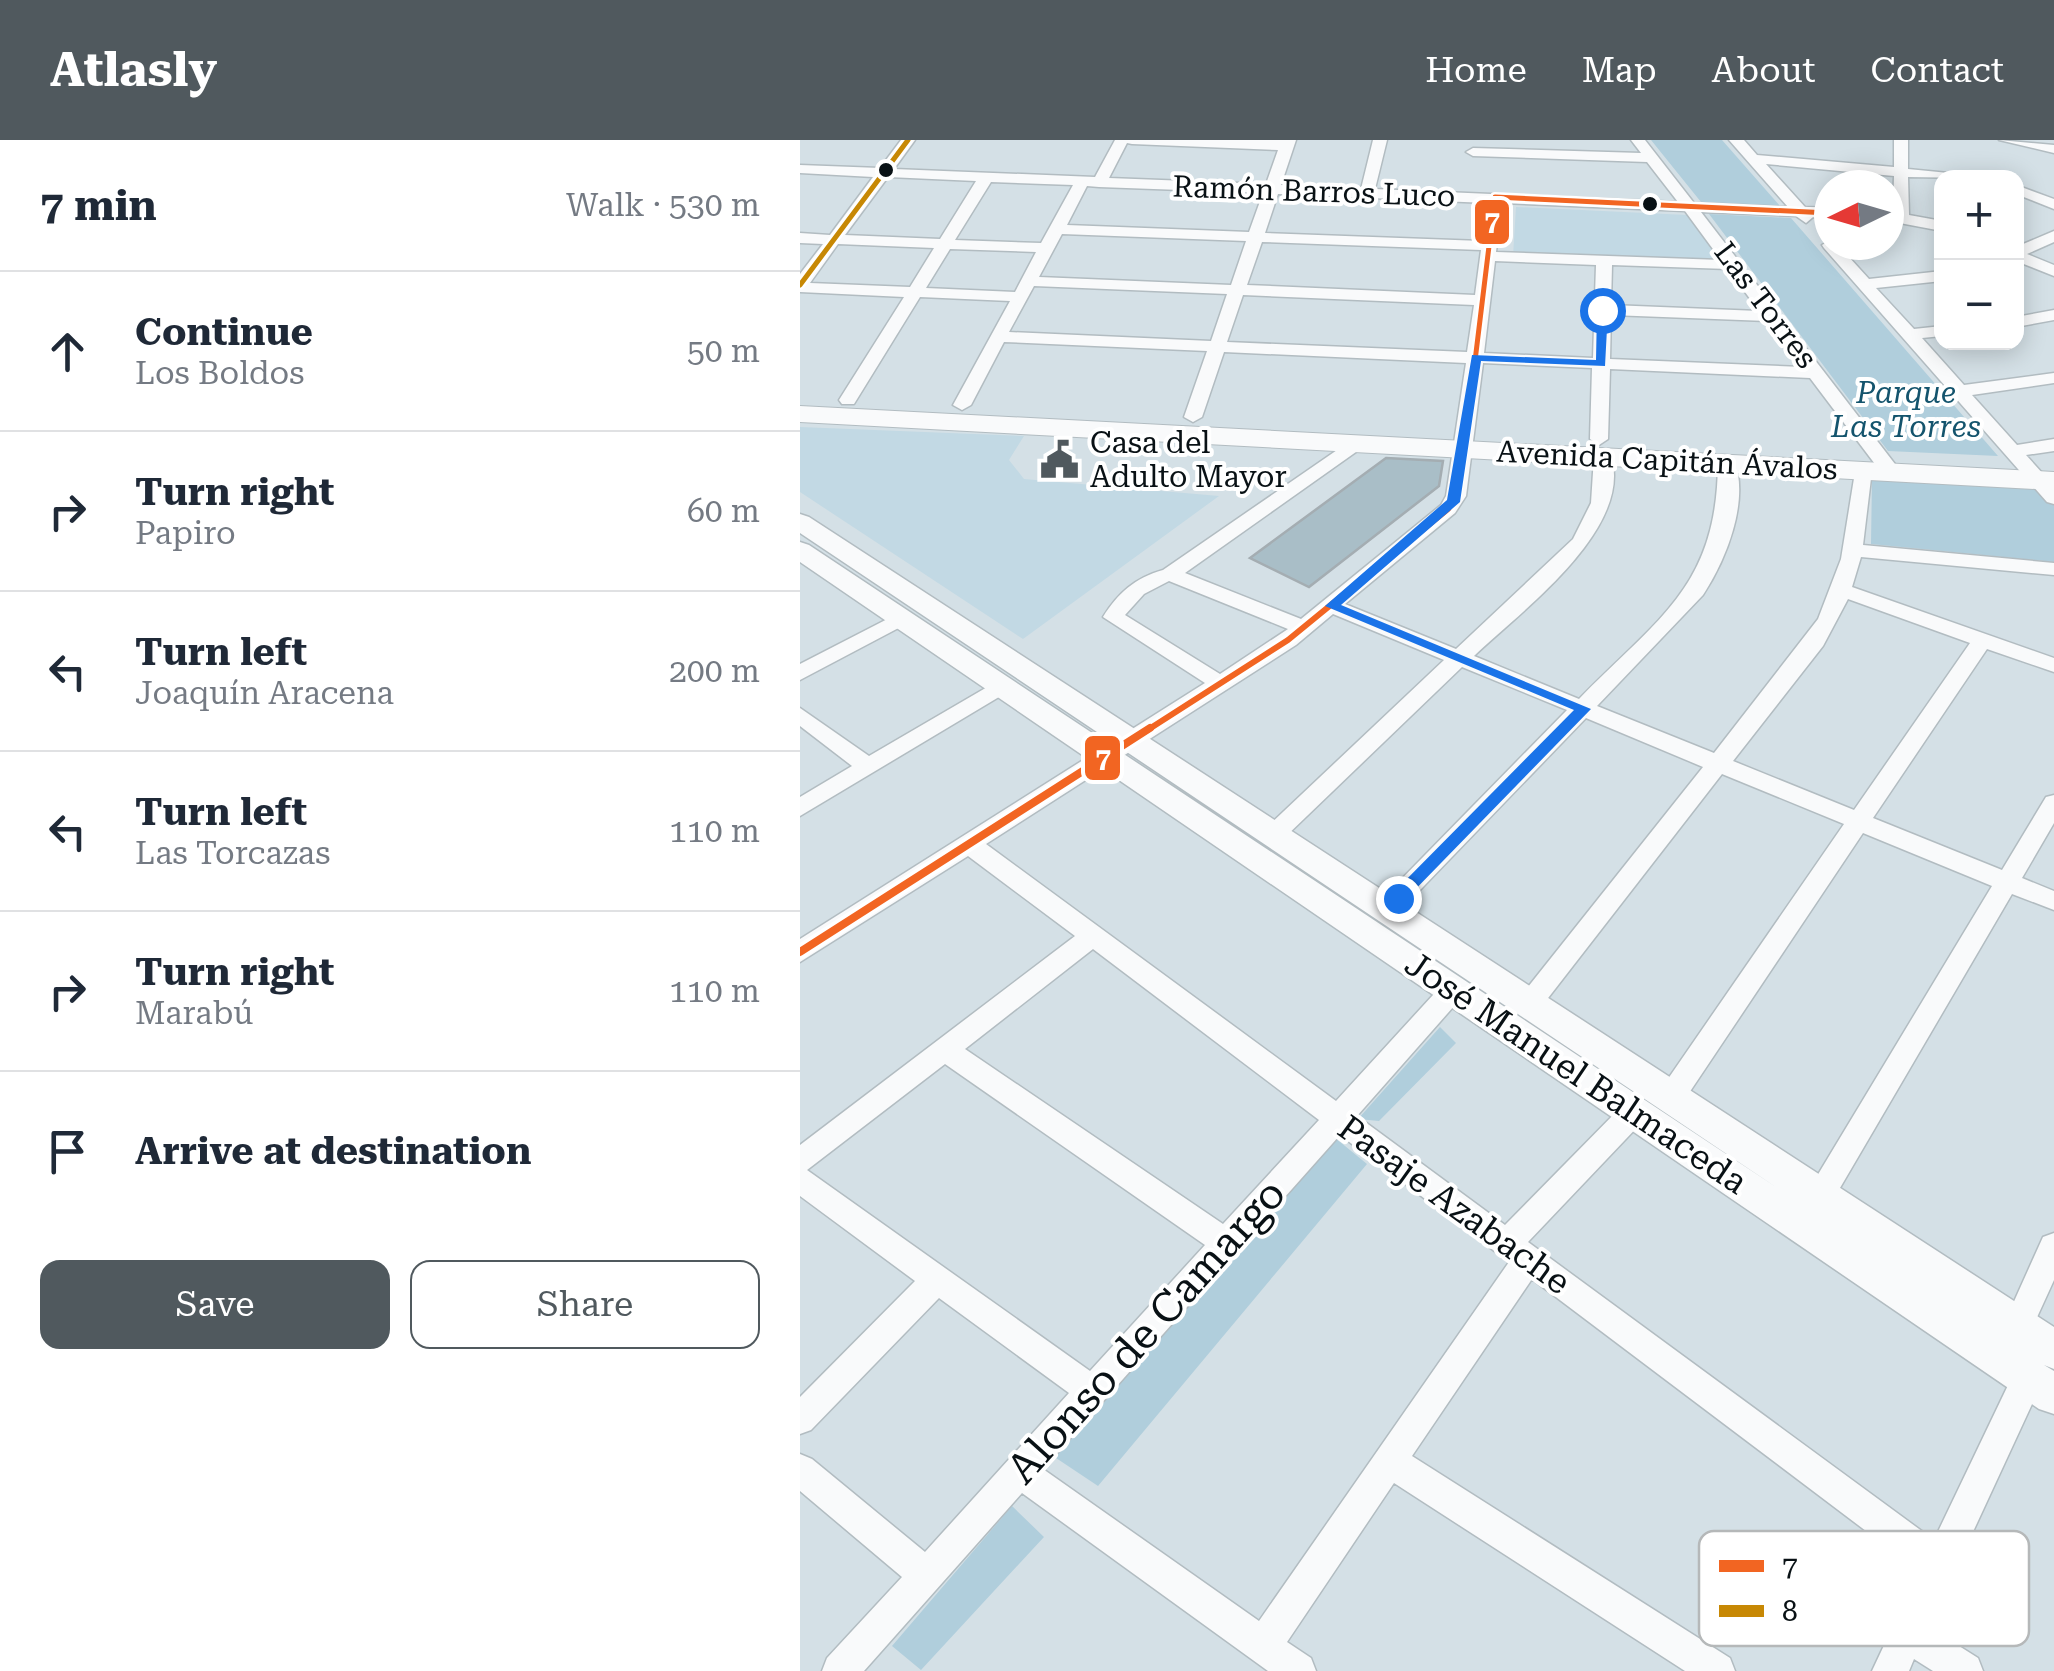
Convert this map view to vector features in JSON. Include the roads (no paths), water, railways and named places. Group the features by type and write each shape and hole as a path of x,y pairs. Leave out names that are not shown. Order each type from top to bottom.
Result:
{"highway":[{"name":"Avenida Capitán Ávalos","path":"800,399 1194,418 1466,441 2039,472"},
{"name":"Avenida Capitán Ávalos","path":"800,414 1356,443 1466,441"},
{"name":"Avenida Capitán Ávalos","path":"1601,448 1726,463 1877,465"}],"main road":[{"name":"José Manuel Balmaceda","path":"800,522 1453,990 1634,1112 2045,1374"},
{"name":"José Manuel Balmaceda","path":"800,550 1001,686 1273,834 2018,1326 2045,1374"}],"street":[{"path":"800,286 908,140"},
{"path":"962,405 1057,229 1122,140"},
{"path":"1132,140 1288,143 1194,418"},
{"path":"1368,193 1380,140"},
{"name":"Las Torres","path":"1638,140 1817,372 1877,465"},
{"path":"1736,140 1814,226"},
{"path":"1901,140 1901,170"},
{"path":"2006,140 2054,149"},
{"path":"1468,196 1474,146 1620,170 1653,158"},
{"path":"1754,160 1876,170"},
{"name":"Ramón Barros Luco","path":"800,169 1814,211"},
{"path":"1618,203 1620,170"},
{"path":"1904,172 1934,175"},
{"path":"848,400 985,178"},
{"path":"2024,192 2054,204"},
{"path":"801,949 1305,628 1448,510 1458,489 1466,441 1495,198"},
{"path":"1904,218 1934,224"},
{"path":"1057,229 1736,266"},
{"path":"2024,250 2054,236"},
{"path":"800,238 1047,248"},
{"path":"2024,258 2054,271"},
{"path":"1273,834 1589,531 1601,503 1604,260"},
{"path":"1844,260 1959,391 2039,472 2054,445"},
{"path":"1864,284 1934,277"},
{"path":"800,286 914,292 1237,290 1482,300"},
{"path":"1602,310 1774,316"},
{"path":"2024,321 2054,316"},
{"path":"1910,335 1934,332"},
{"path":"998,337 1817,372"},
{"path":"1959,391 2054,378"},
{"path":"1221,684 1113,617 1122,602 1153,578 1170,574 1356,443"},
{"path":"1387,910 1683,607 1709,572 1728,513 1726,463"},
{"path":"1529,1004 1815,641 1844,591 1877,465"},
{"path":"1853,550 2054,569"},
{"path":"1170,574 1305,628"},
{"path":"1844,591 2054,666"},
{"path":"1332,606 2054,901"},
{"path":"800,673 900,618"},
{"path":"1670,1097 1982,640"},
{"path":"800,808 1001,686"},
{"path":"800,715 868,766"},
{"path":"1820,1196 2054,804"},
{"name":"Pasaje Azabache","path":"969,844 1895,1531"},
{"path":"800,1161 1092,936"},
{"name":"Alonso de Camargo","path":"855,1666 926,1575 1453,990"},
{"path":"944,1050 1225,1242"},
{"path":"1263,1646 1390,1461 1517,1252 1634,1112"},
{"path":"800,1180 1092,1391"},
{"path":"2018,1326 2054,1246"},
{"path":"800,1419 937,1280"},
{"path":"1958,1531 2045,1374"},
{"path":"1390,1461 1717,1671"},
{"path":"800,1470 926,1575"},
{"path":"1020,1471 1298,1671"},
{"path":"1890,1671 1901,1646"},
{"path":"1925,1646 1964,1671"}],"place":[{"name":"Casa del Adulto Mayor","path":"1060,459"}],"park label":[{"name":"Parque Las Torres","path":"1906,409"}]}
